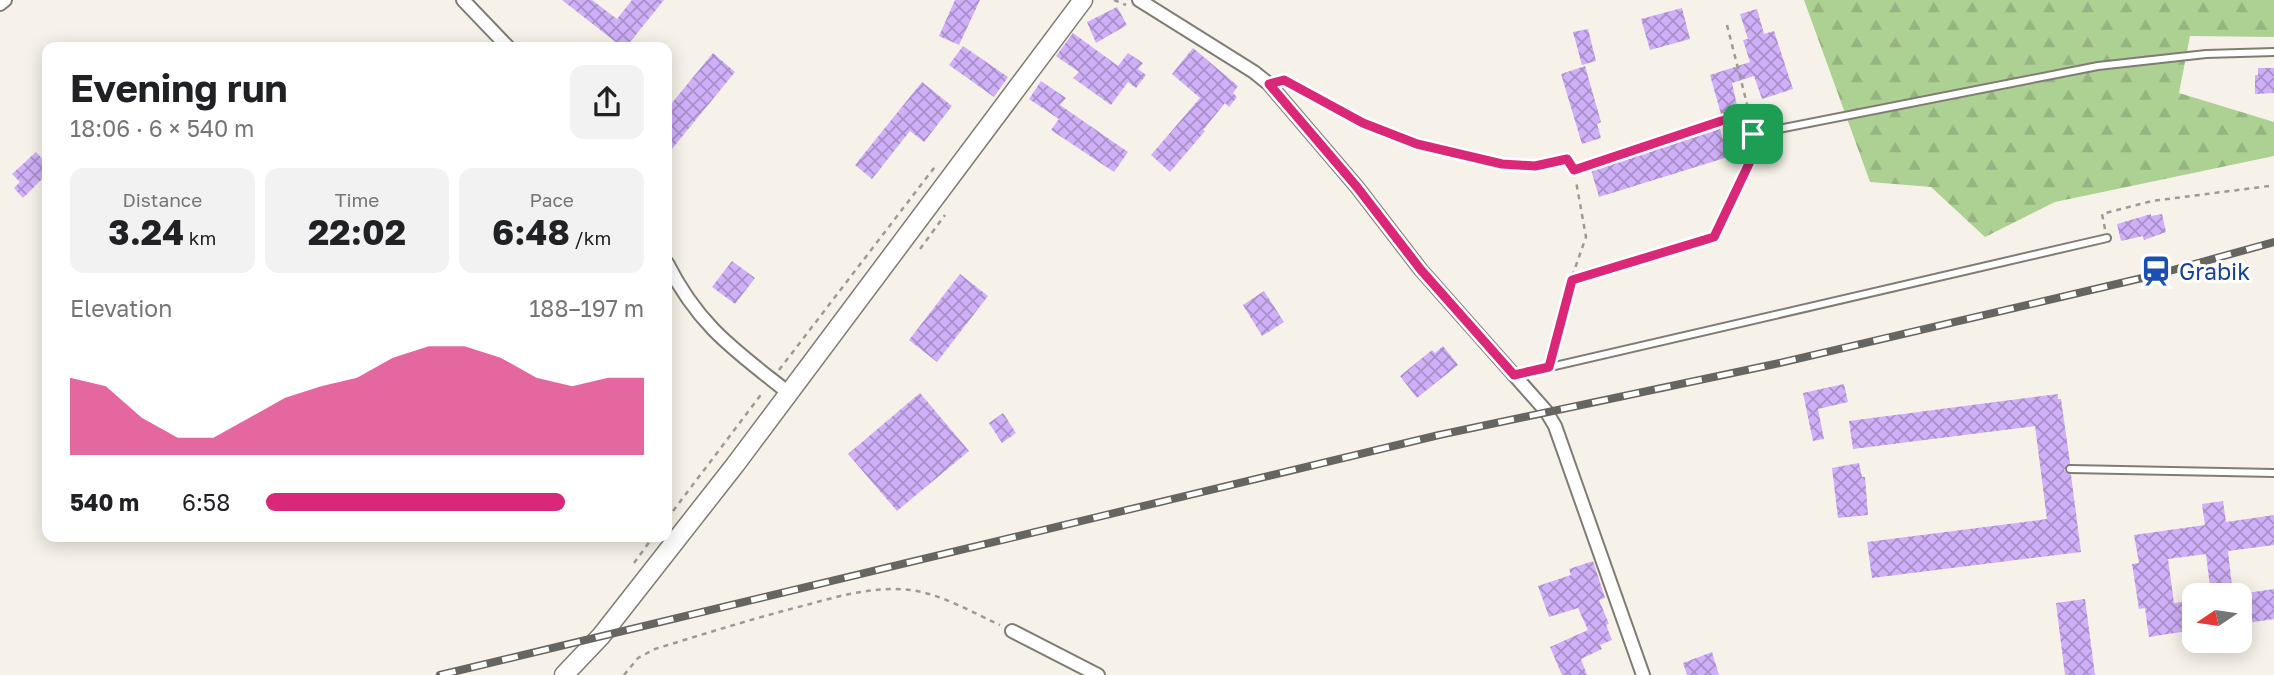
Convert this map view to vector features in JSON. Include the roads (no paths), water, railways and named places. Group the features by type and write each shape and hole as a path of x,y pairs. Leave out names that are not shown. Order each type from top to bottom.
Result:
{"main road":[{"path":"564,675 601,636 790,394 1081,1"}],"street":[{"path":"0,4 5,0"},
{"path":"463,0 503,42"},
{"path":"1139,0 1269,84 1357,187 1421,270 1546,411 1555,426 1643,675"},
{"path":"672,271 696,312 719,338 790,394"},
{"path":"1012,631 1098,675"}],"lane":[{"path":"1269,84 1284,80 1363,123 1417,144 1502,164 1535,166 1567,159 1574,170 1749,114 1753,134 2098,65 2206,54 2274,52"},
{"path":"1514,375 2108,238"},
{"path":"2070,469 2274,473"}],"railway":[{"path":"440,675 1439,435 1775,364 2155,275 2274,242"}],"place":[{"name":"Grabik","path":"2156,271"}]}
